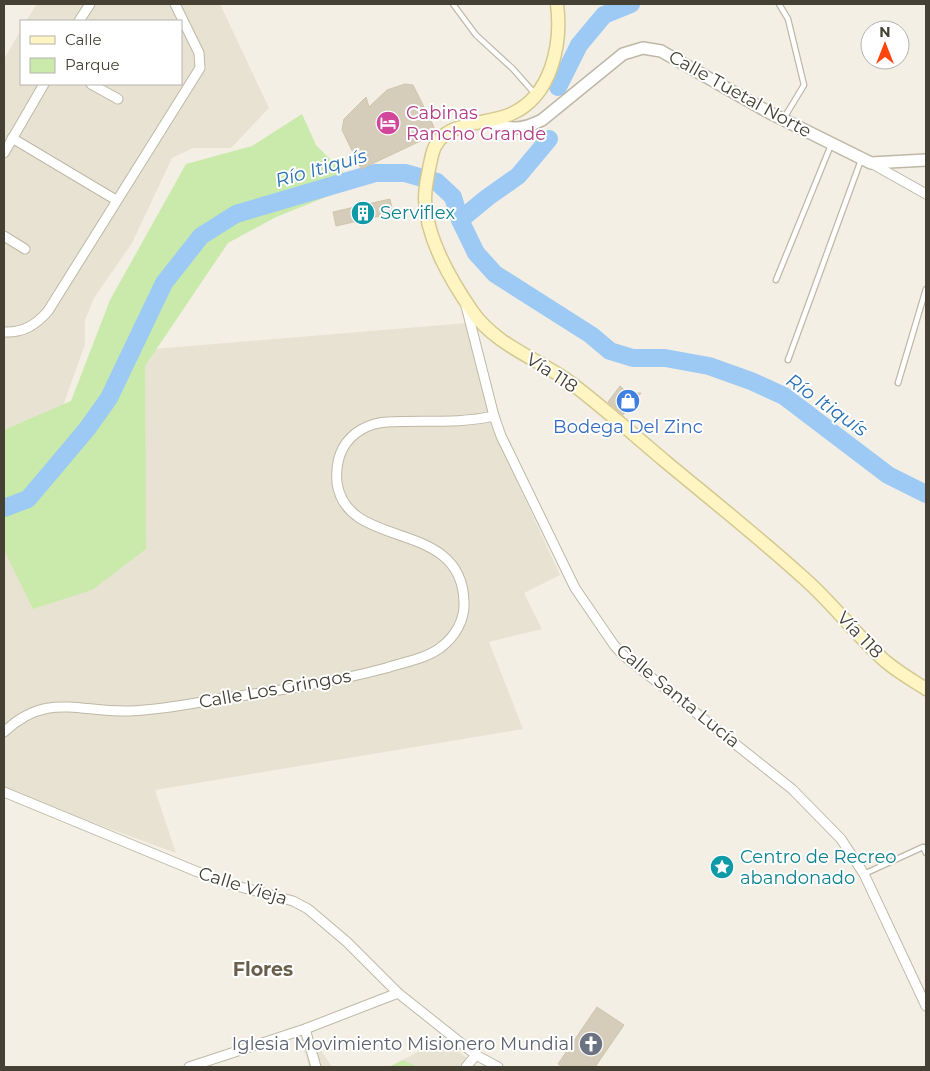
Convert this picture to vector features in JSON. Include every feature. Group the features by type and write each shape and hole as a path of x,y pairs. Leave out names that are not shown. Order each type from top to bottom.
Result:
{"main road":[{"name":"Vía 118","path":"557,4 559,17 557,49 550,72 536,95 517,111 486,121 465,125 448,132 442,137 433,151 426,189 426,211 432,236 463,296 477,317 495,335 579,389 808,581 884,660 926,689"}],"street":[{"path":"81,20 90,4"},
{"path":"4,332 25,330 40,320 48,311 200,68 199,53 175,4"},
{"name":"Calle Tuetal Norte","path":"486,121 503,128 517,130 530,126 542,120 623,54 643,48 661,51 784,120 866,161 926,160"},
{"path":"4,153 43,85"},
{"path":"93,85 118,99"},
{"path":"12,138 116,200"},
{"path":"866,161 926,194"},
{"path":"4,236 25,249"},
{"name":"Calle Santa Lucía","path":"463,296 494,416 575,588 623,655 792,789 841,839 864,874 926,1006"},
{"path":"475,342 478,336 485,333 495,335"},
{"name":"Calle Los Gringos","path":"4,732 24,717 42,709 70,706 129,711 322,685 417,659 439,648 454,633 463,616 463,590 459,577 447,559 430,545 371,524 358,517 347,507 341,497 336,474 338,461 346,443 353,435 372,424 385,422 460,422 494,416"},
{"name":"Calle Vieja","path":"4,792 222,882 293,901 308,909 348,942 398,993 476,1055 498,1067"},
{"path":"189,1067 305,1029 398,993"},
{"path":"305,1029 316,1067"},
{"path":"466,1067 476,1055"}],"lane":[{"path":"453,4 476,35 514,69 536,95"},
{"path":"779,4 788,19 804,84 784,120"},
{"path":"776,280 832,144"},
{"path":"788,360 866,161"},
{"path":"898,383 926,289"},
{"path":"864,874 923,847 926,853"}],"shaded area":[{"path":"37,4 220,4 269,108 231,148 193,148 172,158 132,243 94,298 85,320 85,344 63,406 4,479 4,59 20,32 20,85 182,85 182,20 27,20"},
{"path":"467,323 492,427 560,575 524,593 542,629 489,642 523,729 155,790 176,853 4,790 4,519 142,350"},
{"path":"310,1034 332,1067 309,1067 301,1037"},
{"path":"443,1039 478,1067 389,1067"}],"green space":[{"path":"302,114 316,145 356,185 276,217 228,243 145,366 146,549 92,590 33,609 4,550 4,430 71,401 110,300 186,164 252,146"},
{"path":"403,1060 418,1067 389,1067"}],"building":[{"name":"Cabinas Rancho Grande","path":"405,84 413,85 434,127 429,137 361,169 342,130 344,119 366,97 369,107 387,90"},
{"name":"Serviflex","path":"390,199 393,213 336,226 333,212"},
{"path":"620,386 628,393 641,393 623,415 608,402"},
{"name":"Iglesia Movimiento Misionero Mundial","path":"597,1007 624,1025 595,1067 563,1067 558,1064"}],"waterway":[{"path":"558,87 579,45 604,15 631,4"},
{"path":"460,220 518,176 549,139"},
{"name":"Río Itiquís","path":"4,508 28,499 87,429 109,398 164,283 201,236 236,214 375,173 405,173 437,182 453,197 460,220 476,253 495,274 591,335 610,351 633,358 665,358 709,366 751,381 784,396 888,475 926,494"}],"place":[{"name":"Cabinas Rancho Grande","path":"388,123"},
{"name":"Serviflex","path":"363,213"},
{"name":"Bodega Del Zinc","path":"628,401"},
{"name":"Centro de Recreo abandonado","path":"722,867"},
{"name":"Iglesia Movimiento Misionero Mundial","path":"591,1044"}],"district":[{"name":"Flores","path":"263,969"}]}
